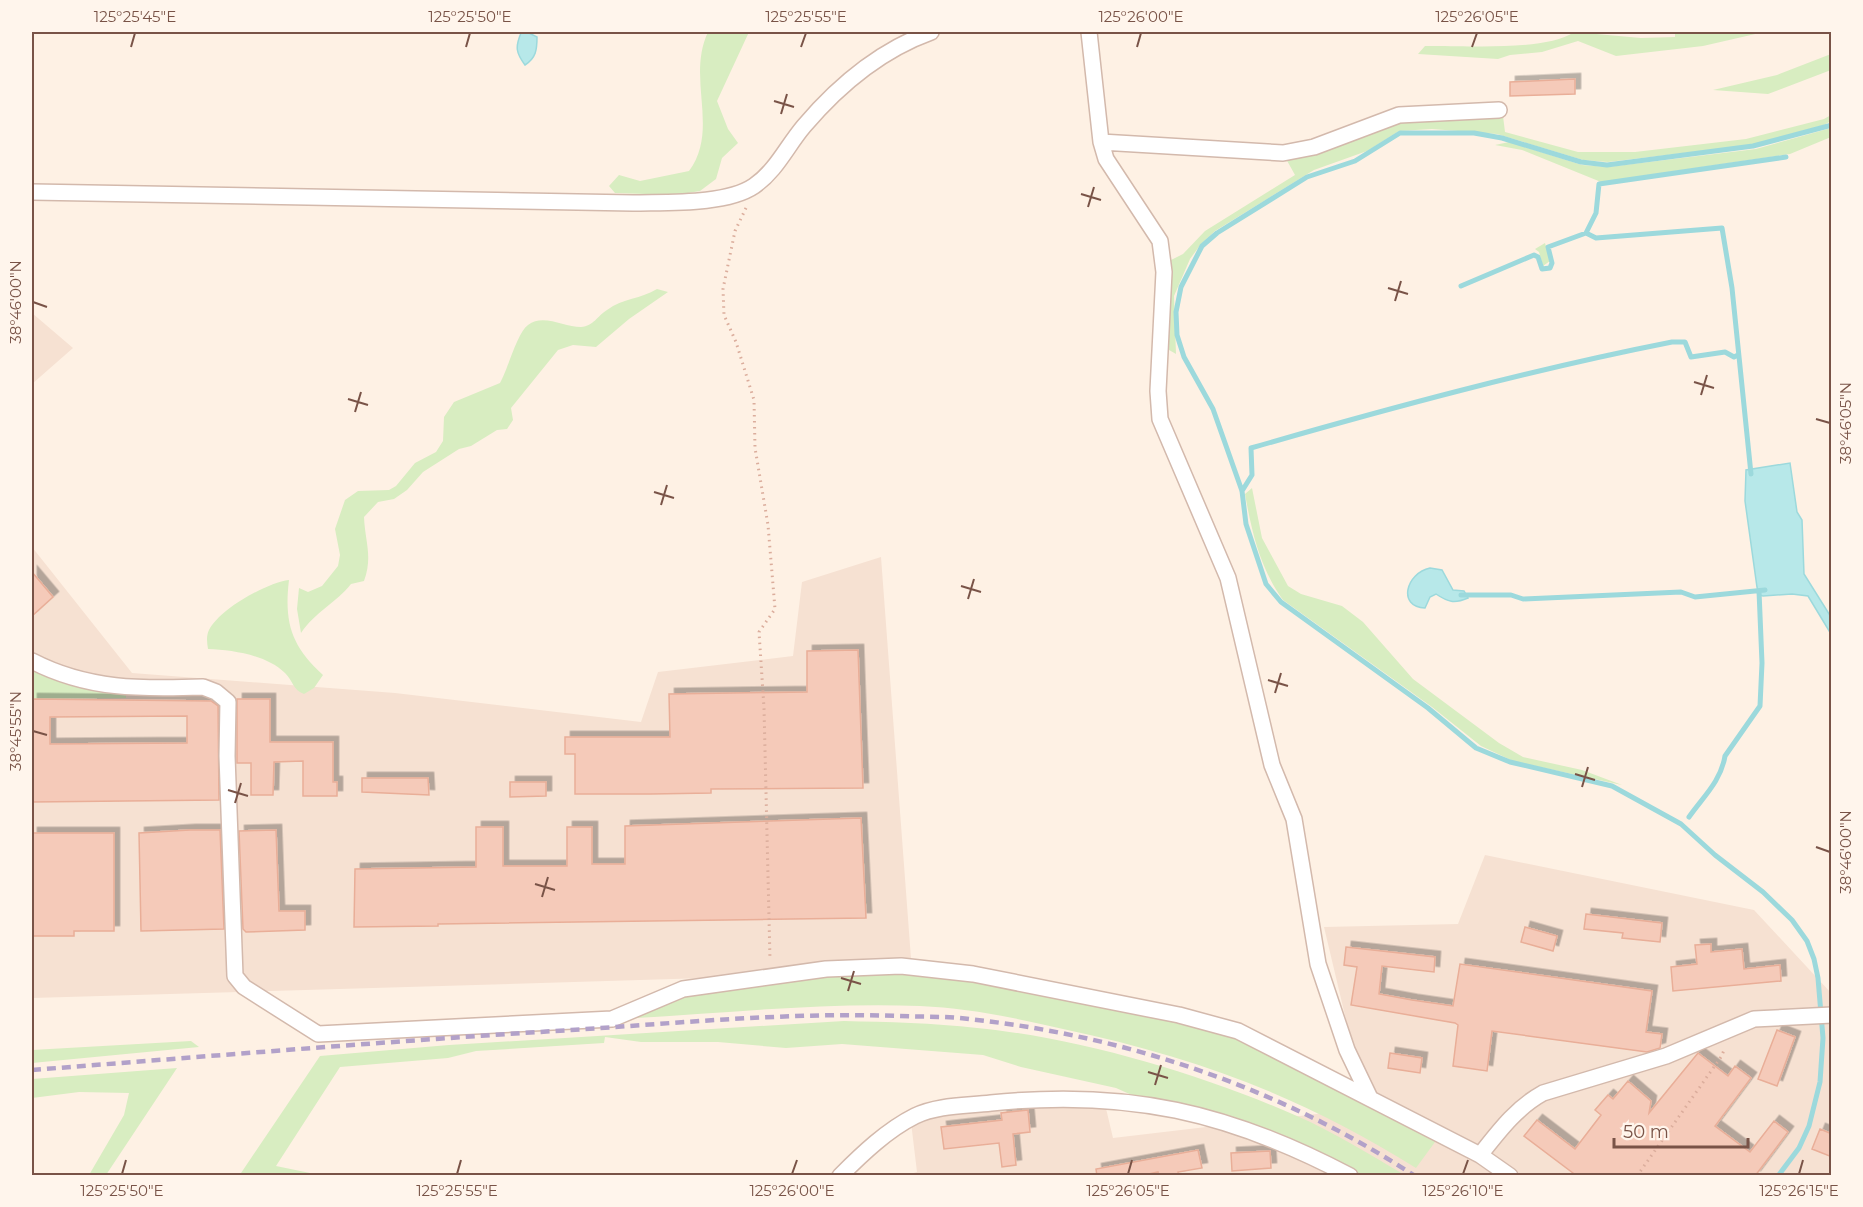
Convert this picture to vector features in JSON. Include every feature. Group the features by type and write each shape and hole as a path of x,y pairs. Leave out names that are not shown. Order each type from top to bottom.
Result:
{"street":[{"path":"32,192 633,203 711,198 753,186 772,169 804,126 836,93 894,48 931,32"},
{"path":"1089,32 1101,142 1106,159 1160,241 1164,272 1158,391 1160,418 1228,578 1272,765 1294,819 1318,964 1347,1050 1370,1098"},
{"path":"1101,142 1283,153 1314,147 1399,115 1498,110"},
{"path":"32,661 57,674 114,687 203,687 216,692 228,702 227,756 235,976 244,987 318,1034 612,1019 682,989 826,969 901,966 973,975 1179,1015 1238,1030 1480,1155 1510,1176"},
{"path":"1480,1155 1505,1122 1529,1101 1543,1093 1666,1056 1754,1019 1832,1015"},
{"path":"840,1176 888,1134 915,1116 938,1108 1007,1101 1089,1098 1188,1110 1244,1129 1321,1160 1350,1176"}],"path":[{"path":"753,186 735,231 723,289 724,315 736,342 754,400 755,448 768,525 775,609 759,632 770,977"},
{"path":"1637,1176 1722,1057 1731,1029"}],"shaded area":[{"path":"32,313 73,348 32,384"},
{"path":"32,547 132,673 395,693 641,722 658,672 793,656 802,582 881,557 912,972 32,998"},
{"path":"1485,855 1754,910 1831,993 1831,1175 903,1176 917,1172 910,1114 1104,1100 1113,1138 1367,1108 1324,927 1458,924"}],"green space":[{"path":"708,32 749,32 717,101 728,129 738,143 722,158 716,179 700,191 676,195 615,193 609,186 619,175 640,181 689,171 698,155 702,138 700,68 702,50"},
{"path":"1574,32 1641,38 1675,37 1675,32 1764,32 1703,46 1616,56 1578,41 1542,52 1510,55 1498,59 1418,54 1425,46 1524,45 1561,38"},
{"path":"1831,54 1831,70 1768,94 1713,90 1777,75"},
{"path":"1831,115 1831,121 1824,125 1751,145 1608,162 1583,160 1497,134 1432,129 1399,131 1367,151 1314,170 1215,231 1190,259 1174,296 1176,354 1164,347 1171,260 1183,254 1205,231 1295,175 1285,157 1398,122 1503,116 1505,132 1578,152 1635,152 1746,139 1824,119"},
{"path":"1831,128 1831,137 1790,154 1601,182 1522,150 1495,145 1509,142 1582,165 1608,167 1756,149"},
{"path":"1545,243 1550,261 1543,266 1539,252 1535,249"},
{"path":"657,289 668,292 629,319 596,347 573,345 558,350 511,408 513,420 507,429 497,430 471,446 459,449 423,472 407,490 394,499 378,502 364,517 368,564 364,581 351,584 301,633 297,609 299,588 308,592 322,586 338,566 340,555 335,529 345,500 358,491 389,490 396,486 415,463 436,452 443,441 444,417 454,402 500,383 520,335 528,325 547,320 585,326 613,306"},
{"path":"1252,488 1262,538 1288,586 1301,594 1342,606 1363,622 1413,679 1499,743 1523,757 1582,770 1622,785 1513,761 1481,746 1432,707 1283,600 1268,575 1254,536 1245,494"},
{"path":"289,580 288,608 292,632 303,654 323,675 314,688 304,694 295,688 285,673 269,662 239,652 208,649 207,644 209,630 233,606 268,586"},
{"path":"32,667 42,674 65,683 126,692 126,698 32,699"},
{"path":"902,970 974,978 1237,1034 1369,1102 1435,1142 1416,1168 1331,1120 1246,1082 1202,1066 1111,1040 974,1011 882,1005 770,1009 620,1019 683,992 773,980"},
{"path":"844,1021 944,1025 1016,1033 1057,1040 1140,1060 1221,1086 1311,1122 1405,1175 1362,1175 1328,1158 1143,1100 1116,1088 1021,1067 983,1055 842,1044 786,1048 718,1042 641,1042 605,1037 604,1043 476,1051 448,1058 340,1067 276,1166 310,1173 310,1175 239,1176 320,1056 449,1045"},
{"path":"191,1041 199,1047 32,1063 32,1050"},
{"path":"177,1068 106,1175 89,1175 124,1115 129,1093 79,1092 32,1098 32,1079"}],"water":[{"path":"527,32 537,37 537,42 534,56 525,65 517,46 521,33"},
{"path":"1790,463 1797,512 1802,520 1804,574 1831,617 1831,634 1808,596 1792,594 1763,596 1759,595 1757,587 1745,501 1746,470"},
{"path":"1430,568 1442,570 1453,590 1464,591 1468,598 1451,601 1436,594 1430,597 1425,608 1416,606 1408,596 1410,583 1415,576"}],"building":[{"path":"1575,79 1575,94 1510,96 1510,82"},
{"path":"32,572 53,597 32,616"},
{"path":"858,650 863,788 711,789 711,793 575,794 575,754 565,754 565,737 670,737 669,694 807,692 807,651"},
{"path":"32,699 211,701 218,706 219,800 32,802","holes":["187,716 187,743 50,744 50,717"]},
{"path":"237,699 270,699 270,742 333,742 333,782 337,782 337,796 303,796 303,761 274,762 273,795 251,795 251,763 237,763"},
{"path":"362,778 428,778 429,795 362,792"},
{"path":"510,782 546,782 546,796 510,797"},
{"path":"861,818 866,918 354,927 355,869 476,867 476,827 503,827 503,866 567,866 567,827 592,827 592,864 625,864 625,826"},
{"path":"220,830 224,929 141,931 139,833"},
{"path":"276,830 279,911 305,911 305,930 246,932 243,929 239,831"},
{"path":"32,833 114,833 114,931 74,931 74,936 32,936"},
{"path":"1586,914 1662,923 1660,942 1622,938 1623,933 1584,929"},
{"path":"1525,927 1557,936 1553,951 1521,942"},
{"path":"1711,944 1711,952 1742,949 1744,969 1780,965 1781,981 1673,991 1671,967 1697,964 1695,945"},
{"path":"1346,947 1435,957 1434,972 1382,966 1379,994 1453,1006 1460,964 1652,991 1646,1032 1662,1034 1660,1048 1647,1052 1492,1031 1487,1071 1453,1066 1458,1025 1455,1023 1351,1005 1357,967 1344,965"},
{"path":"1777,1030 1795,1037 1777,1086 1758,1079"},
{"path":"1390,1053 1422,1058 1420,1073 1388,1068"},
{"path":"1698,1053 1728,1076 1735,1066 1751,1078 1715,1126 1750,1152 1774,1121 1788,1132 1755,1176 1577,1176 1524,1136 1537,1120 1575,1149 1601,1115 1595,1110 1608,1095 1613,1099 1628,1081 1651,1101 1649,1113"},
{"path":"1028,1110 1030,1132 1013,1134 1016,1165 1002,1167 999,1143 944,1149 941,1127 1002,1120 1001,1113"},
{"path":"1820,1129 1832,1134 1832,1157 1812,1149"},
{"path":"1198,1150 1202,1168 1178,1172 1179,1176 1159,1176 1158,1172 1140,1176 1097,1176 1096,1169"},
{"path":"1270,1151 1271,1168 1232,1171 1231,1153"}],"waterway":[{"path":"1778,1176 1799,1148 1809,1126 1820,1082 1823,1038 1818,978 1807,941 1792,920 1763,892 1715,855 1681,824 1612,786 1510,762 1476,748 1428,708 1281,602 1266,584 1246,524 1242,491 1213,409 1184,357 1177,335 1176,312 1181,287 1202,246 1217,233 1307,177 1355,161 1400,133 1474,133 1502,138 1581,162 1607,165 1753,146 1832,125"},
{"path":"1751,474 1732,288 1722,228 1596,238 1586,233 1596,213 1599,184 1786,157"},
{"path":"1461,286 1534,255 1538,257 1542,269 1550,268 1552,263 1548,247 1586,233"},
{"path":"1242,491 1252,475 1251,448 1355,418 1513,377 1672,342 1685,342 1691,357 1725,352 1734,357 1738,355"},
{"path":"1461,595 1511,595 1523,599 1681,592 1695,597 1765,590"},
{"path":"1689,817 1716,781 1725,756 1760,706 1762,663 1759,591"}],"railway":[{"path":"32,1070 734,1019 857,1015 960,1018 1087,1038 1202,1071 1312,1117 1415,1176"}]}
